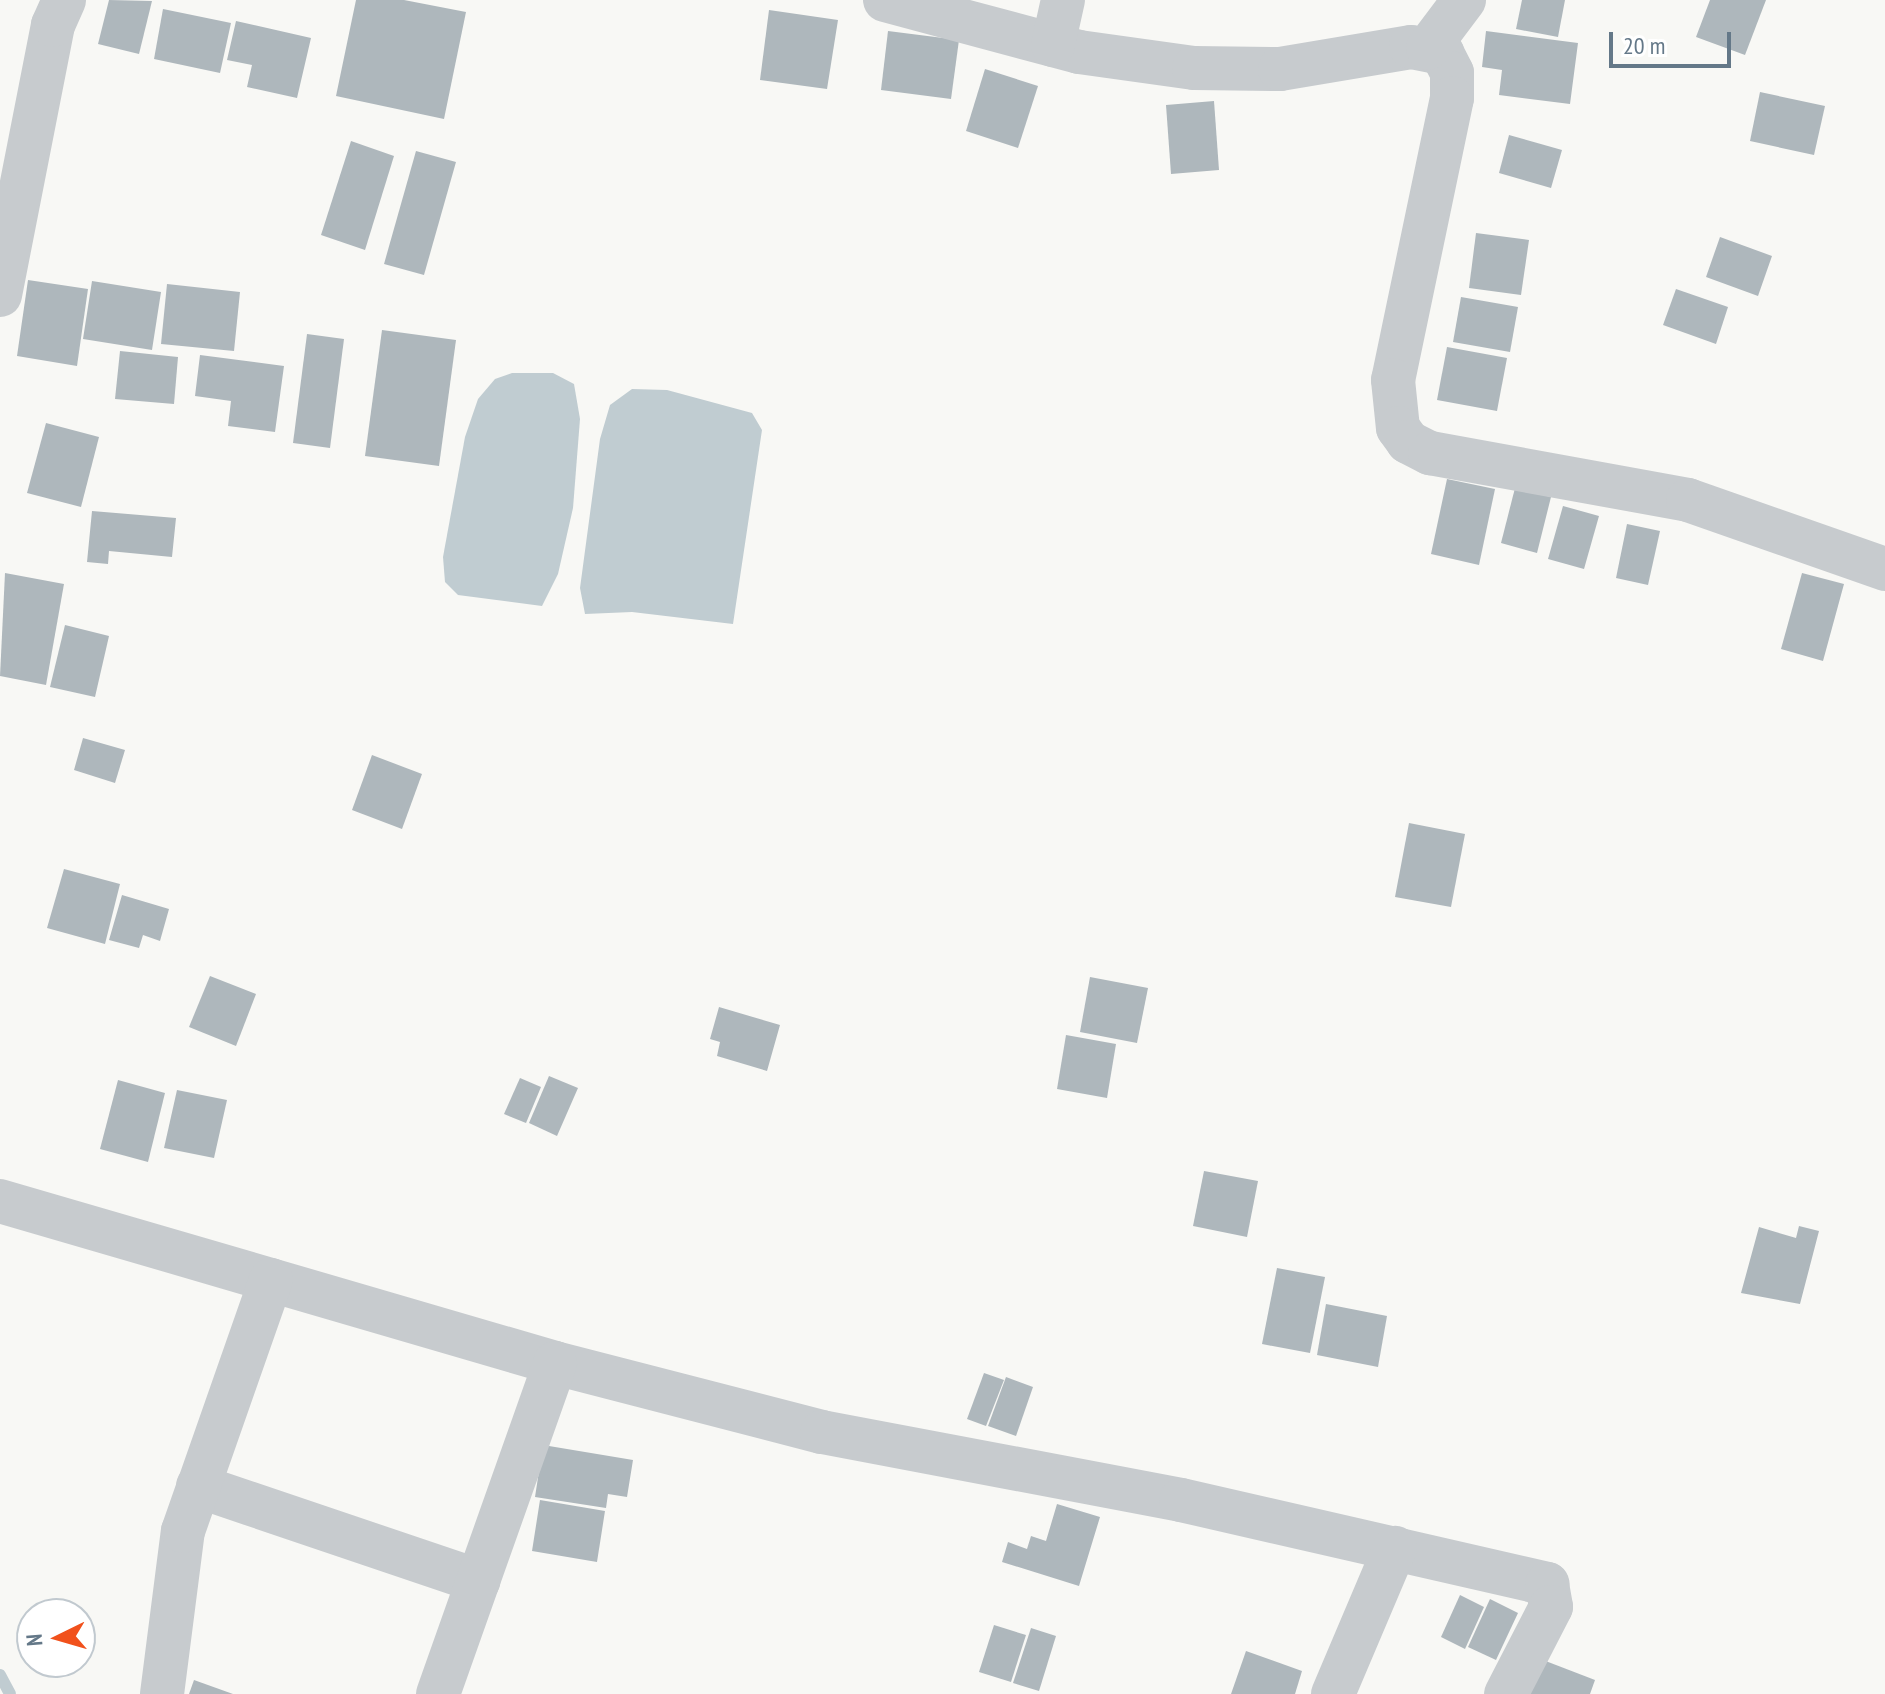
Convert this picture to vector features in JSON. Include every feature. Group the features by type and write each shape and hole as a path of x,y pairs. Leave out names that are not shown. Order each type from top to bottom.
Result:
{"street":[{"path":"0,295 53,25 64,0"},
{"path":"885,0 1053,45 1194,68 1280,69 1428,48 1448,61 1452,98 1393,380 1398,428 1408,442 1430,453 1688,500 1885,569"},
{"path":"1053,45 1063,0"},
{"path":"1428,48 1464,0"},
{"path":"0,1201 555,1363 822,1432 1395,1548 1552,1590 1551,1607 1506,1694"},
{"path":"162,1694 183,1531 271,1280"},
{"path":"438,1694 555,1363"},
{"path":"198,1486 478,1581"},
{"path":"1333,1694 1395,1548"}],"shaded area":[{"path":"512,373 553,373 574,384 580,419 573,508 558,574 542,606 458,595 445,582 443,557 465,437 478,399 495,379"},
{"path":"632,389 667,390 752,413 762,430 733,624 632,612 585,614 580,588 600,439 610,405"}],"building":[{"path":"109,0 152,1 139,54 98,44"},
{"path":"356,0 404,0 466,12 444,119 336,96"},
{"path":"1522,0 1565,0 1558,37 1516,29"},
{"path":"1710,0 1766,0 1745,55 1696,37"},
{"path":"163,9 231,23 220,73 154,59"},
{"path":"769,10 838,20 827,89 760,80"},
{"path":"236,21 311,38 297,98 247,87 252,65 227,60"},
{"path":"888,31 959,40 951,99 881,90"},
{"path":"1486,31 1578,43 1570,104 1499,95 1502,70 1482,67"},
{"path":"985,69 1038,86 1018,148 966,131"},
{"path":"1760,92 1825,106 1814,155 1750,141"},
{"path":"1214,101 1219,170 1171,174 1166,105"},
{"path":"1509,135 1562,150 1551,188 1499,173"},
{"path":"351,141 394,156 365,250 321,235"},
{"path":"416,151 456,162 424,275 384,264"},
{"path":"1476,233 1529,240 1521,295 1469,288"},
{"path":"1720,237 1772,256 1758,296 1706,277"},
{"path":"28,280 88,289 77,366 17,356"},
{"path":"92,281 161,292 152,350 83,339"},
{"path":"167,284 240,292 234,351 161,344"},
{"path":"1676,289 1728,307 1716,344 1663,325"},
{"path":"1461,297 1518,307 1510,352 1453,342"},
{"path":"382,330 456,340 439,466 365,456"},
{"path":"307,334 344,339 330,448 293,443"},
{"path":"1447,347 1507,358 1497,411 1437,400"},
{"path":"120,351 178,357 174,404 115,399"},
{"path":"200,355 284,366 275,432 228,426 231,401 195,396"},
{"path":"46,423 99,437 81,507 27,493"},
{"path":"1447,479 1495,489 1479,565 1431,554"},
{"path":"1515,488 1551,497 1537,553 1501,543"},
{"path":"1563,506 1599,516 1584,569 1548,559"},
{"path":"92,511 176,518 172,557 109,551 108,564 87,562"},
{"path":"1627,524 1660,531 1648,585 1616,578"},
{"path":"5,573 64,584 46,685 0,676"},
{"path":"1802,573 1844,584 1823,661 1781,649"},
{"path":"65,625 109,636 95,697 50,687"},
{"path":"83,738 125,750 115,783 74,770"},
{"path":"372,755 422,774 402,829 352,810"},
{"path":"1409,823 1465,834 1451,907 1395,897"},
{"path":"64,869 120,884 105,944 47,928"},
{"path":"122,895 169,909 160,941 143,935 139,948 109,940"},
{"path":"210,976 256,994 236,1046 189,1027"},
{"path":"1090,977 1148,988 1137,1043 1080,1032"},
{"path":"719,1007 780,1025 767,1071 717,1056 720,1042 710,1039"},
{"path":"1066,1035 1116,1044 1107,1098 1057,1089"},
{"path":"549,1076 578,1088 557,1136 529,1123"},
{"path":"520,1078 541,1087 526,1123 504,1114"},
{"path":"118,1080 165,1093 148,1162 100,1149"},
{"path":"177,1090 227,1100 214,1158 164,1148"},
{"path":"1204,1171 1258,1181 1247,1237 1193,1226"},
{"path":"1799,1226 1819,1231 1800,1304 1741,1293 1759,1227 1796,1238"},
{"path":"1277,1268 1325,1277 1310,1353 1262,1344"},
{"path":"1326,1304 1387,1316 1378,1367 1317,1355"},
{"path":"984,1373 1004,1380 986,1426 967,1419"},
{"path":"1006,1377 1033,1387 1016,1436 988,1426"},
{"path":"543,1445 633,1460 627,1497 608,1494 606,1508 535,1497"},
{"path":"540,1500 605,1511 597,1562 532,1551"},
{"path":"1057,1504 1100,1517 1079,1586 1002,1562 1008,1542 1027,1549 1031,1536 1046,1541"},
{"path":"1460,1595 1484,1607 1465,1649 1441,1637"},
{"path":"1490,1599 1518,1613 1496,1660 1468,1647"},
{"path":"994,1625 1026,1635 1011,1682 979,1672"},
{"path":"1031,1628 1056,1636 1039,1691 1013,1683"},
{"path":"1246,1651 1302,1671 1295,1694 1231,1694"},
{"path":"1543,1660 1595,1680 1590,1694 1530,1694"},
{"path":"194,1680 233,1694 189,1694"}],"waterway":[{"path":"0,1675 10,1694"}]}
